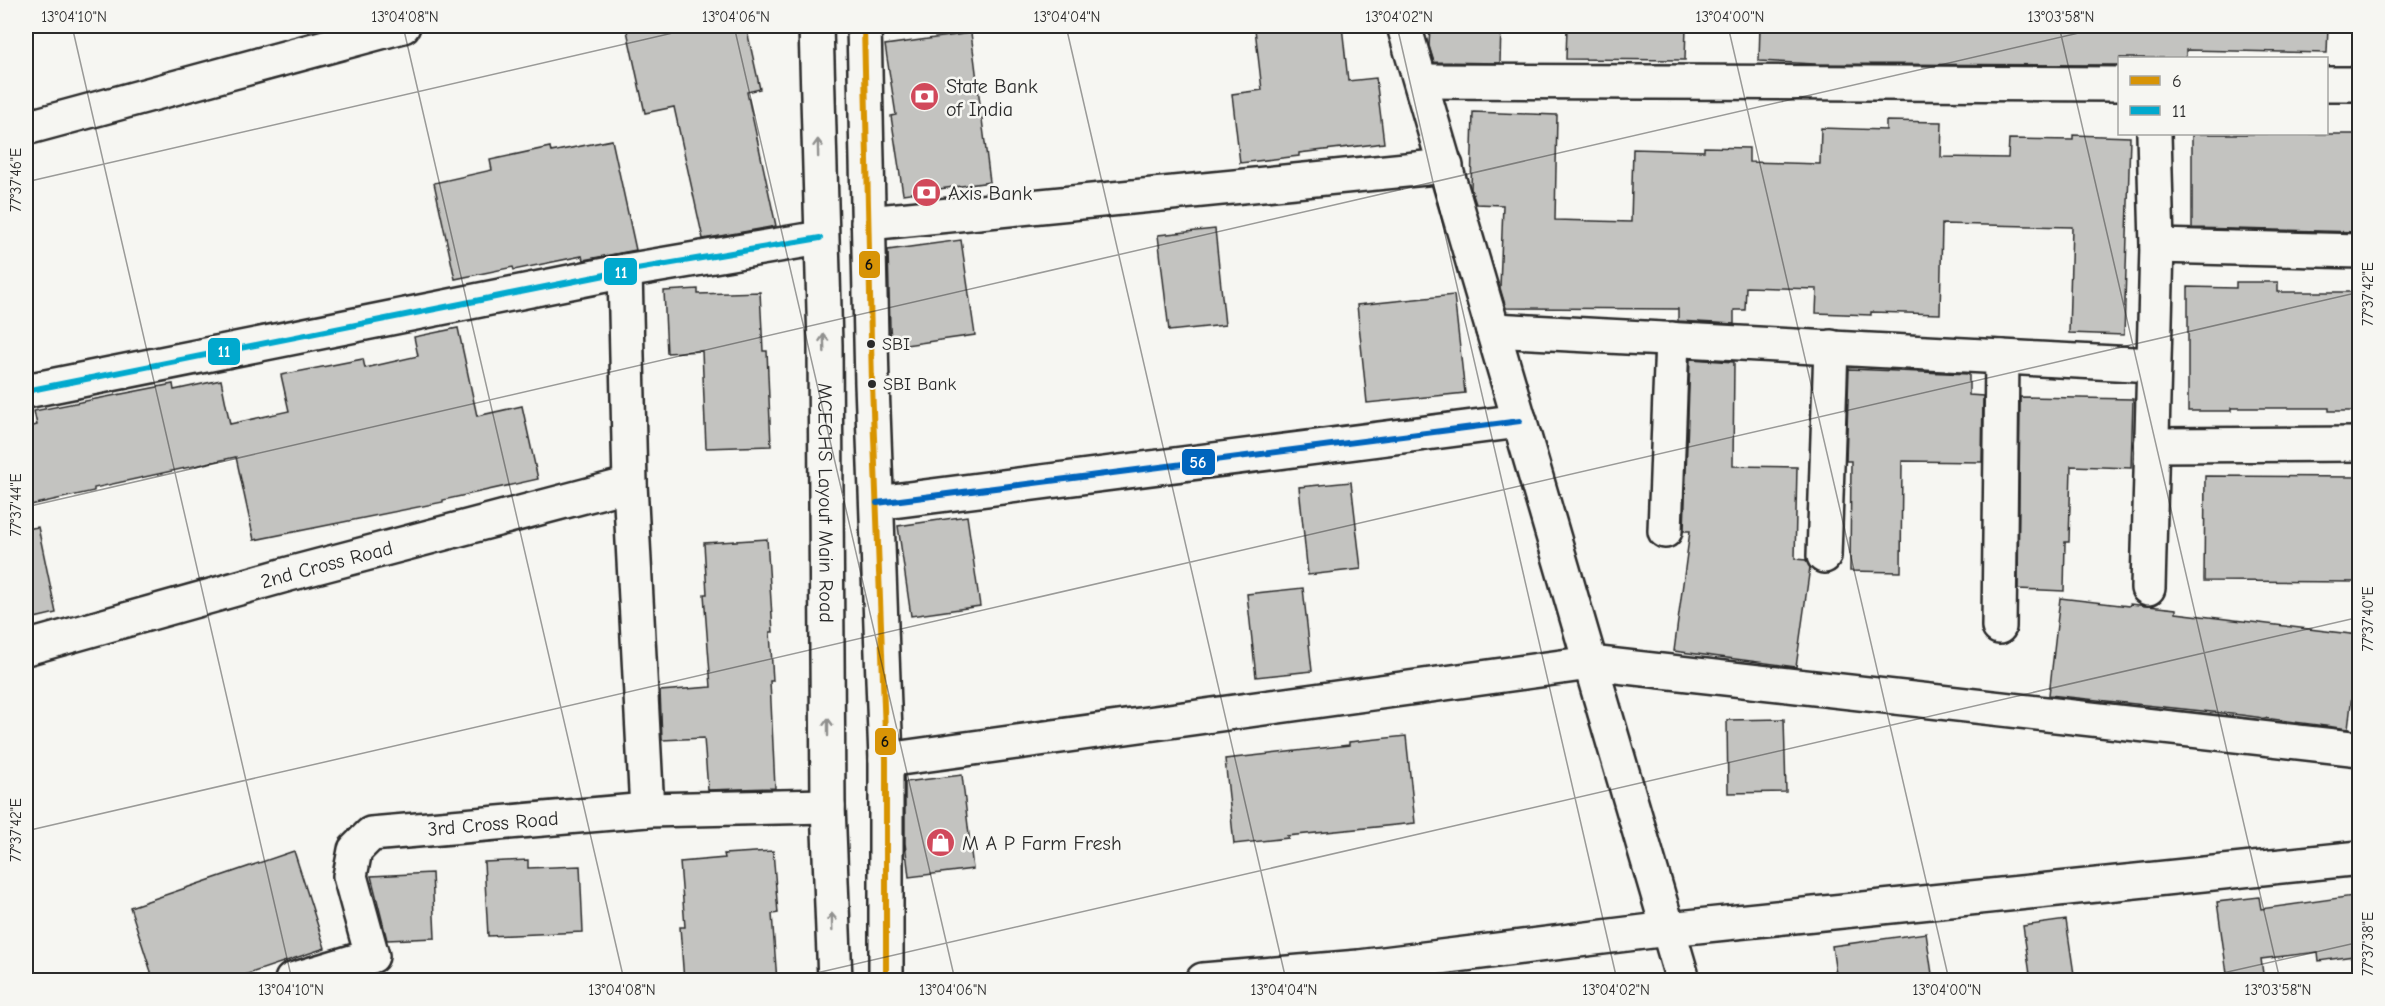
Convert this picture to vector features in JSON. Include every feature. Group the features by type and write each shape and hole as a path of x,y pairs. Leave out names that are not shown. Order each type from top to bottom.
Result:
{"street":[{"path":"26,128 403,26"},
{"name":"MCECHS Layout Main Road","path":"816,26 820,238 825,345 828,806 835,981"},
{"path":"864,26 868,223 886,760 886,981"},
{"path":"1404,26 1683,981"},
{"path":"1421,81 2118,84"},
{"path":"2328,84 2360,84"},
{"path":"2148,588 2157,246 2154,135"},
{"path":"868,223 1446,166"},
{"path":"26,391 625,271 820,238"},
{"path":"2157,246 2360,251"},
{"path":"625,271 630,484 647,810"},
{"path":"1493,330 2153,365"},
{"path":"1665,531 1672,339"},
{"path":"1824,556 1832,347"},
{"path":"1999,627 2002,357"},
{"path":"877,503 1520,421"},
{"path":"2151,445 2360,444"},
{"name":"2nd Cross Road","path":"26,648 289,574 630,484"},
{"path":"886,760 1590,663 2360,749"},
{"name":"3rd Cross Road","path":"292,981 375,968 350,876 355,850 371,834 647,810 828,806"},
{"path":"1203,981 1359,974 1668,929 2360,858"}],"building":[{"path":"626,26 746,26 760,89 747,92 776,226 703,239 674,107 645,113"},
{"path":"1284,26 1342,26 1348,81 1376,78 1384,143 1240,163 1232,94 1262,90 1255,29"},
{"path":"1430,26 1501,26 1500,63 1434,62 1429,46"},
{"path":"1567,26 1686,26 1685,60 1566,59"},
{"path":"1760,26 2328,26 2327,53 2186,50 2186,57 2118,57 2118,65 1815,64 1759,61"},
{"path":"971,33 990,182 903,194 891,116 896,115 885,45"},
{"path":"1473,112 1557,115 1555,220 1631,222 1633,149 1704,151 1704,147 1749,148 1749,162 1820,164 1821,128 1886,130 1886,121 1942,122 1941,157 2008,158 2009,139 2073,140 2073,135 2130,137 2124,335 2069,333 2072,227 1942,224 1940,314 1816,313 1817,289 1746,287 1745,310 1734,310 1734,324 1678,321 1678,309 1506,308 1500,288 1503,205 1476,204 1471,189"},
{"path":"2360,134 2360,232 2192,228 2192,135"},
{"path":"612,140 636,250 583,260 582,256 514,270 513,267 455,279 434,183 492,170 490,160 550,147 551,152"},
{"path":"1215,229 1225,325 1169,331 1158,235"},
{"path":"961,240 975,335 892,347 888,250"},
{"path":"2236,282 2278,282 2278,292 2360,292 2360,411 2329,411 2329,408 2231,408 2231,411 2188,411 2188,287 2236,288"},
{"path":"698,289 698,294 760,292 763,351 767,351 771,446 706,448 702,351 667,353 664,291"},
{"path":"1454,295 1465,393 1367,403 1357,305"},
{"path":"458,328 477,416 522,406 538,479 443,500 443,502 254,540 236,457 94,488 94,491 26,506 26,428 37,425 34,411 173,384 174,390 221,380 230,424 289,411 281,375 363,359 365,368 418,356 414,337"},
{"path":"1690,359 1734,362 1733,466 1797,467 1795,559 1806,560 1810,567 1796,667 1674,651 1690,531 1684,531"},
{"path":"1849,369 1969,374 1969,395 1983,396 1982,462 1902,461 1901,572 1850,571 1851,461 1846,461"},
{"path":"2020,397 2133,399 2131,468 2071,466 2069,542 2065,542 2064,591 2018,589"},
{"path":"2205,476 2360,477 2360,582 2204,581"},
{"path":"1351,482 1361,569 1308,575 1299,487"},
{"path":"967,516 980,606 911,616 898,526"},
{"path":"38,527 56,613 26,620 26,529"},
{"path":"767,539 773,632 770,632 773,681 770,681 775,788 708,790 704,738 662,740 660,691 711,687 704,594 707,594 704,543"},
{"path":"1303,588 1312,671 1256,677 1247,594"},
{"path":"2060,598 2176,609 2176,613 2359,635 2348,729 2241,715 2049,695"},
{"path":"1784,719 1786,792 1728,793 1727,720"},
{"path":"1406,736 1415,823 1287,836 1288,838 1234,844 1225,759"},
{"path":"962,775 973,869 909,877 905,843 905,782"},
{"path":"294,851 325,948 227,981 154,981 130,907"},
{"path":"773,851 778,913 772,914 777,981 684,981 680,927 685,927 680,862 725,858 724,854"},
{"path":"528,860 528,868 580,866 583,932 488,936 484,862"},
{"path":"432,873 435,938 387,940 371,876"},
{"path":"2360,895 2360,955 2319,961 2318,952 2261,959 2264,981 2228,981 2217,902 2259,897 2261,909"},
{"path":"2066,920 2075,981 2031,981 2023,926"},
{"path":"1926,933 1933,981 1837,981 1832,946"}],"transit line":[{"name":"6","path":"864,26 872,384 886,760 886,980"},
{"name":"11","path":"26,391 625,271 820,238"},
{"name":"56","path":"877,503 1520,421"}],"place":[{"name":"State Bank of India","path":"925,97"},
{"name":"Axis Bank","path":"927,193"},
{"name":"SBI","path":"871,344"},
{"name":"SBI Bank","path":"872,384"},
{"name":"M A P Farm Fresh","path":"941,843"}]}
